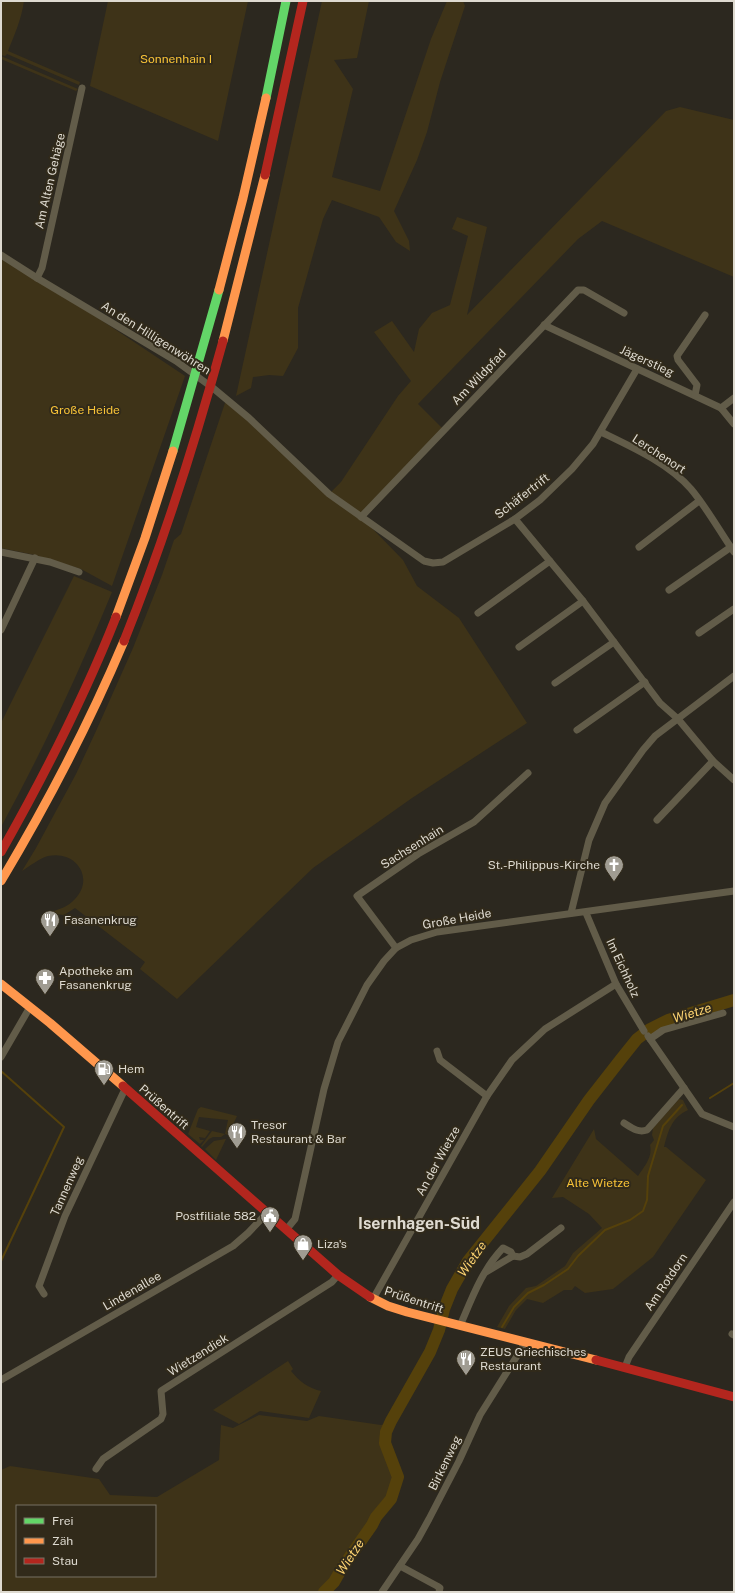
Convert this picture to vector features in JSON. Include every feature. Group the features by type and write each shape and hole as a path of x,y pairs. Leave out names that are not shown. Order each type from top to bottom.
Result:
{"main road":[{"path":"1,852 41,779 84,692 123,596 161,491 215,305 262,117 286,1"},
{"path":"1,881 43,808 97,699 137,608 157,553 194,441 231,310 278,120 303,1"},
{"name":"Prüßentrift","path":"1,984 94,1062 338,1275 373,1299 400,1310 625,1367 734,1397"}],"street":[{"name":"Am Alten Gehäge","path":"37,278 42,268 82,88"},
{"name":"An den Hilligenwöhren","path":"1,255 176,361 249,418 329,494 361,517"},
{"name":"Am Wildpfad","path":"361,517 578,290 584,290 624,313"},
{"path":"695,395 697,385 678,360 677,356 704,315"},
{"name":"Jägerstieg","path":"544,325 722,408 734,424"},
{"name":"Schäfertrift","path":"361,517 424,561 433,563 443,562 514,519 540,500 572,469 585,456 601,432 637,369"},
{"path":"722,408 734,398"},
{"name":"Lerchenort","path":"601,432 632,447 666,468 690,489 732,550 669,590"},
{"path":"639,547 699,501"},
{"path":"514,519 583,601 660,703 678,719 713,761 734,780"},
{"path":"1,552 35,558 79,572"},
{"path":"1,630 35,558"},
{"path":"478,613 550,561"},
{"path":"519,647 583,601"},
{"path":"699,633 734,609"},
{"path":"555,683 614,642"},
{"path":"571,913 589,840 605,803 643,750 655,736 734,676"},
{"path":"578,730 645,682"},
{"path":"657,820 713,761"},
{"name":"Sachsenhain","path":"396,948 357,896 418,854 474,822 528,774"},
{"name":"Große Heide","path":"286,1230 295,1218 324,1089 338,1042 366,985 396,948 411,940 437,932 571,913 586,913 734,891"},
{"name":"Im Eichholz","path":"586,913 616,984 647,1035 702,1114 734,1127"},
{"name":"An der Wietze","path":"373,1299 487,1096 512,1060 533,1039 564,1016 616,984"},
{"path":"1,1057 30,1007"},
{"path":"647,1035 723,1013"},
{"path":"437,1051 440,1060 487,1096"},
{"path":"624,1123 642,1132 647,1130 684,1088"},
{"name":"Tannenweg","path":"44,1294 39,1286 56,1240 81,1182 125,1089"},
{"name":"Am Rotdorn","path":"625,1367 629,1357 731,1212 734,1202"},
{"name":"Lindenallee","path":"1,1380 233,1246 248,1233 266,1213"},
{"path":"483,1274 513,1256 520,1257 527,1254 561,1228"},
{"path":"460,1326 483,1274 492,1260 503,1248 511,1252 513,1256"},
{"name":"Wietzendiek","path":"96,1469 103,1459 161,1419 163,1414 161,1391 332,1282 338,1275"},
{"name":"Birkenweg","path":"382,1592 430,1519 482,1412 522,1348 524,1342"},
{"path":"400,1566 438,1586 440,1588 439,1592"}],"green space":[{"path":"1,1 24,1 19,21 8,51 80,82 79,85 7,54 5,56 1,55"},
{"name":"Sonnenhain I","path":"108,1 248,1 218,141 90,86"},
{"path":"322,1 369,1 357,58 334,60 353,89 332,177 380,191 431,39 447,1 463,1 465,6 440,82 427,132 417,160 394,211 409,241 410,251 396,242 379,217 332,200 323,219 298,308 298,348 283,376 269,375 253,377 251,388 236,396"},
{"path":"1,56 78,89 76,91 1,59"},
{"path":"680,107 734,120 734,277 602,221 578,239 418,404 444,430 361,517 403,560 417,586 459,618 527,723 412,798 313,868 177,999 140,969 145,962 75,908 64,915 48,913 69,904 81,891 83,875 80,867 67,857 58,855 48,856 38,860 22,871 76,774 133,648 162,575 174,540 181,534 226,400 329,494 341,482 398,396 411,381 374,332 392,321 414,352 419,329 432,313 450,305 468,236 452,229 457,217 487,227 467,315 666,111"},
{"name":"Große Heide","path":"1,259 98,318 185,376 112,586 81,569 35,555 1,548"},
{"path":"74,576 112,592 60,711 1,827 1,723"},
{"path":"679,1099 683,1100 688,1110 678,1116 674,1121 667,1135 664,1147 666,1147 706,1180 653,1257 613,1289 585,1293 575,1286 572,1290 564,1290 543,1303 527,1299 516,1310 505,1329 497,1327 509,1306 526,1288 536,1286 565,1266 573,1253 602,1228 589,1214 563,1197 552,1198 594,1129 596,1139 638,1176 649,1158 651,1149 650,1145 654,1140 652,1135 653,1128"},
{"path":"201,1107 237,1116 228,1135 225,1134 228,1120 199,1117 196,1127 210,1131 205,1138 199,1137 200,1140 204,1140 200,1144 188,1134 198,1109"},
{"path":"212,1131 225,1134 221,1137 213,1137 209,1139 202,1147 201,1146"},
{"path":"226,1139 216,1160 205,1149 214,1141"},
{"path":"288,1361 293,1369 291,1371 297,1378 304,1384 321,1391 309,1418 260,1411 239,1424 213,1410"},
{"path":"259,1415 307,1421 319,1416 381,1425 392,1422 388,1437 389,1444 400,1477 392,1501 378,1517 352,1554 336,1583 328,1592 1,1592 1,1470 10,1466 99,1479 110,1495 157,1497 219,1460 221,1425 233,1428"}],"waterway":[{"name":"Wietze","path":"324,1592 334,1582 376,1517 391,1499 398,1477 385,1443 386,1432 430,1352 439,1330 444,1309 452,1289 468,1261 540,1171 589,1100 637,1039 650,1029 668,1020 734,1000"},
{"path":"1,1071 64,1127 1,1261"},
{"name":"Alte Wietze","path":"710,1098 734,1083"},
{"name":"Alte Wietze","path":"502,1327 514,1307 528,1293 544,1285 568,1269 578,1256 605,1230 630,1220 643,1211 647,1200 648,1176 663,1126 682,1105"}],"traffic: fast":[{"path":"266,98 286,1"},
{"path":"173,451 219,290"}],"traffic: slow":[{"path":"219,290 243,198 266,98"},
{"path":"223,341 265,175"},
{"path":"116,617 145,538 173,451"},
{"path":"1,881 35,823 67,763 111,672 124,641"},
{"path":"1,984 50,1023 123,1086"},
{"path":"370,1297 388,1306 407,1312 596,1360"}],"traffic: jam":[{"path":"265,175 303,1"},
{"path":"124,641 152,568 178,493 223,341"},
{"path":"1,852 33,795 63,736 91,677 116,617"},
{"path":"123,1086 338,1275 370,1297"},
{"path":"596,1360 734,1397"}],"place":[{"name":"St.-Philippus-Kirche","path":"614,882"},
{"name":"Fasanenkrug","path":"50,937"},
{"name":"Apotheke am Fasanenkrug","path":"45,995"},
{"name":"Hem","path":"104,1086"},
{"name":"Tresor Restaurant & Bar","path":"237,1149"},
{"name":"Postfiliale 582","path":"270,1233"},
{"name":"Liza's","path":"303,1261"},
{"name":"ZEUS Griechisches Restaurant","path":"466,1376"}],"district":[{"name":"Isernhagen-Süd","path":"419,1223"}]}
